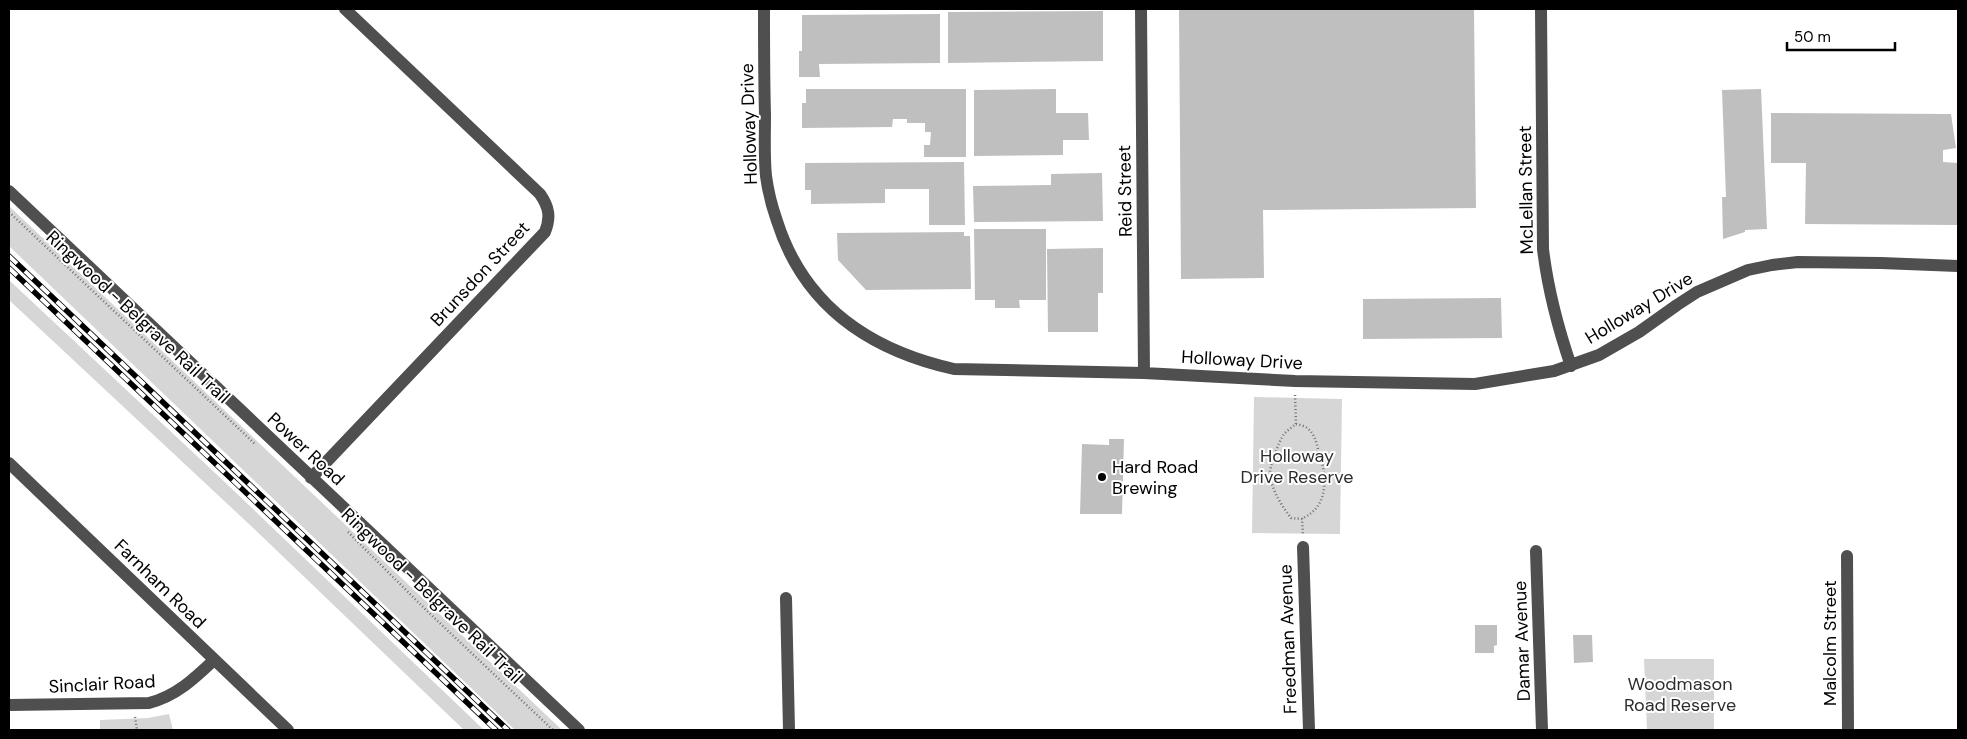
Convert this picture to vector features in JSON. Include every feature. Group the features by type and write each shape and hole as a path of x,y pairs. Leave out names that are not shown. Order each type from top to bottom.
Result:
{"street":[{"name":"Brunsdon Street","path":"311,478 545,232 549,222 549,212 540,194 345,9"},
{"name":"Holloway Drive","path":"764,9 766,178 784,243 802,276 820,297 856,330 880,344 921,361 954,370 1144,373 1295,381 1476,384 1530,376 1571,366 1599,355 1620,344 1697,292 1748,270 1798,262 1958,266"},
{"name":"Reid Street","path":"1141,9 1144,373"},
{"name":"McLellan Street","path":"1541,9 1543,249 1550,297 1571,366"},
{"name":"Power Road","path":"9,192 579,730"},
{"name":"Farnham Road","path":"9,463 288,730"},
{"name":"Freedman Avenue","path":"1303,547 1309,730"},
{"name":"Damar Avenue","path":"1536,551 1542,730"},
{"name":"Malcolm Street","path":"1847,556 1848,730"},
{"path":"786,598 789,730"},
{"name":"Sinclair Road","path":"9,705 149,703 164,699 179,690 214,660"}],"path":[{"name":"Ringwood - Belgrave Rail Trail","path":"9,212 256,446"},
{"path":"1295,381 1296,424 1283,436 1273,460 1270,474 1275,492 1286,512 1291,518 1302,519 1312,514 1321,502 1326,480 1323,463 1314,436 1307,427 1296,424"},
{"path":"1302,519 1303,547"},
{"name":"Ringwood - Belgrave Rail Trail","path":"343,527 427,611 553,730"},
{"path":"135,718 137,730"}],"green space":[{"path":"9,206 562,730 515,730 9,246"},
{"path":"9,280 230,487 484,730 464,730 250,525 9,300"},
{"name":"Holloway Drive Reserve","path":"1254,397 1342,399 1340,534 1252,533"},
{"name":"Woodmason Road Reserve","path":"1644,659 1714,659 1714,730 1647,730"},
{"path":"169,714 173,730 100,730 100,720 148,718"}],"building":[{"path":"1179,9 1474,9 1476,208 1263,210 1264,278 1181,279"},
{"path":"1103,11 1103,61 948,63 948,12"},
{"path":"940,14 940,63 819,64 820,77 799,77 799,51 802,51 802,15"},
{"path":"806,89 966,89 966,157 924,157 924,145 930,145 931,132 925,132 925,123 907,123 907,119 893,119 892,127 802,128 802,103 806,103"},
{"path":"1056,89 1056,113 1088,113 1089,140 1063,140 1063,155 974,156 974,90"},
{"path":"1761,89 1767,229 1745,230 1745,232 1723,239 1722,197 1726,197 1722,90"},
{"path":"1771,113 1951,114 1956,148 1943,150 1943,162 1958,163 1958,225 1805,224 1806,163 1771,163"},
{"path":"964,162 965,225 929,225 929,189 885,189 885,203 811,204 811,190 805,190 805,163"},
{"path":"1102,173 1103,221 974,222 973,186 1051,185 1051,174"},
{"path":"974,229 1046,229 1046,300 1019,300 1020,308 995,308 995,300 975,300"},
{"path":"964,232 964,236 970,236 971,289 866,290 838,260 837,233"},
{"path":"1103,248 1103,293 1098,293 1098,332 1048,332 1047,249"},
{"path":"1501,298 1502,338 1363,339 1363,299"},
{"path":"1109,439 1124,439 1122,514 1080,514 1082,444 1109,445"},
{"path":"1475,625 1497,625 1497,645 1494,646 1494,653 1475,653"},
{"path":"1573,635 1592,635 1593,662 1574,663"}],"railway":[{"path":"9,256 508,730"},
{"path":"9,268 496,730"}],"place":[{"name":"Hard Road Brewing","path":"1102,477"}]}
